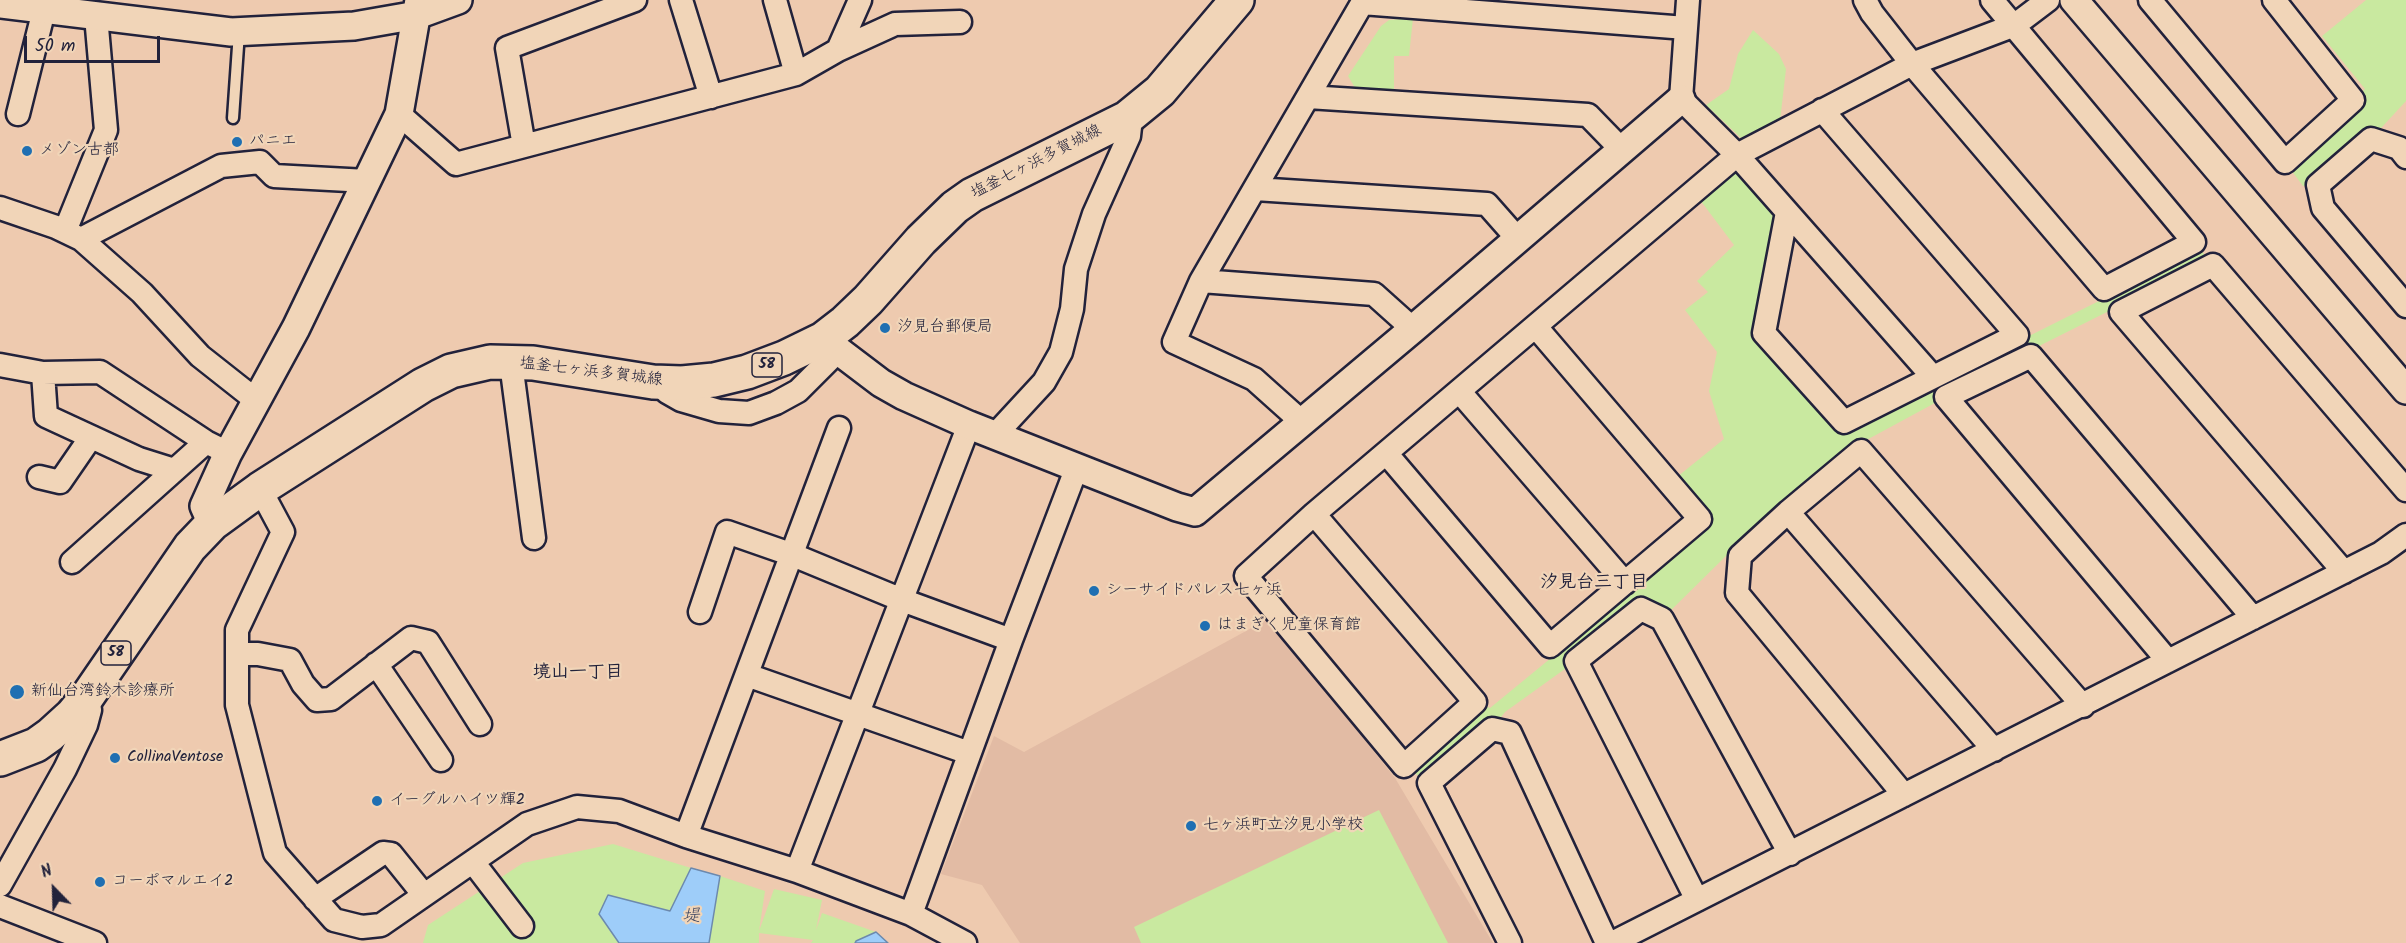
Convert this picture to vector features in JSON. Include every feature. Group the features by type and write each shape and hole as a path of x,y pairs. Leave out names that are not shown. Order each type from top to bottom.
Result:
{"main road":[{"name":"塩釜七ヶ浜多賀城線","path":"0,759 20,752 50,735 87,697 190,547 212,524 260,489 438,377 451,371 490,362 533,363 659,382 682,383 714,380 761,368 831,345 921,240 955,207 972,195 1127,118 1160,91 1232,1"}],"street":[{"path":"0,4 239,31 354,26 418,8 458,0"},
{"path":"524,146 507,48 635,0"},
{"path":"681,0 711,97"},
{"path":"775,0 796,74"},
{"path":"838,50 860,0"},
{"path":"659,382 667,392 681,400 718,411 749,413 798,391 831,345 881,383 969,425 1177,507 1195,512 1681,99 1688,0"},
{"path":"1865,0 1872,13 1912,64 2104,289 2194,242 1992,0"},
{"path":"1314,514 1474,702 1404,766 1246,576 1314,514 1737,155 1912,64 2015,26 2048,0"},
{"path":"2074,0 2406,390"},
{"path":"2150,0 2285,162 2353,99 2274,0"},
{"path":"1302,422 1254,379 1174,342 1201,281 1363,1 1686,28"},
{"path":"72,562 174,470 217,447 257,401 296,328 399,114 418,8"},
{"path":"18,114 44,10"},
{"path":"73,235 106,130 96,16"},
{"path":"399,114 456,164 796,74 838,50 895,24 960,22"},
{"path":"1308,97 1588,115 1622,150"},
{"path":"1681,99 1737,155 1932,376"},
{"path":"1787,212 1764,333 1845,422 2017,335 1822,110"},
{"path":"996,435 1044,382 1061,352 1072,309 1076,269 1094,214 1129,136 1130,127 1127,118"},
{"path":"2406,157 2399,148 2371,138 2318,185 2323,208 2406,306"},
{"path":"73,235 221,166 260,162 274,176 367,181"},
{"path":"1255,189 1487,204 1517,238"},
{"path":"0,208 73,235 142,293 200,356 257,401"},
{"path":"2344,572 2121,312 2213,265 2406,490"},
{"path":"1201,281 1374,294 1413,329"},
{"path":"1386,453 1550,646 1625,583 1700,519 1536,327"},
{"path":"2168,661 1946,397 2031,356 2253,618"},
{"path":"511,363 534,538"},
{"path":"0,365 43,373 100,372 217,447"},
{"path":"761,368 766,407"},
{"path":"43,373 46,416 139,459 174,470"},
{"path":"1459,391 1625,583"},
{"path":"797,871 969,425"},
{"path":"686,836 839,428"},
{"path":"39,477 60,482 91,437"},
{"path":"212,524 204,506 217,447"},
{"path":"1904,795 1737,593 1740,556 1861,451 2083,706"},
{"path":"911,914 1077,467"},
{"path":"260,489 283,532 237,630 237,705 275,853 334,920 344,936 353,943"},
{"path":"1788,512 1994,750"},
{"path":"700,612 727,532 793,555 902,600 1011,640"},
{"path":"1510,943 1429,783 1492,729 1510,733 1610,943 2083,706 2381,553 2406,535"},
{"path":"1697,900 1576,661 1641,609 1662,619 1790,854"},
{"path":"237,654 258,654 290,660 303,684 317,700 332,699 411,638 428,642 480,724"},
{"path":"376,664 441,760"},
{"path":"747,675 969,753"},
{"path":"0,885 87,725 90,710 87,697"},
{"path":"334,920 362,927 381,925 527,824 577,807 619,811 686,836 797,871 911,914 965,943"},
{"path":"315,899 382,852 391,854 424,895"},
{"path":"473,862 522,926"},
{"path":"0,906 96,943"}],"lane":[{"path":"233,118 239,31"}],"shaded area":[{"name":"七ヶ浜町立汐見小学校","path":"1268,619 1395,778 1493,943 1020,943 982,885 941,874 994,736 1024,752"}],"green space":[{"path":"2366,0 2406,0 2406,101 2371,139 2318,185 2303,186 2285,162 2365,89 2322,36"},
{"path":"1413,18 1409,56 1394,56 1394,93 1357,91 1348,76 1381,26 1389,20"},
{"path":"1753,30 1779,54 1786,69 1780,121 1741,138 1706,105 1729,89 1738,54"},
{"path":"1737,155 1787,212 1764,333 1844,422 2017,335 2031,335 2101,300 2104,289 2194,242 2213,265 2111,310 2041,345 2031,356 1946,397 1861,443 1726,556 1662,619 1641,609 1576,661 1505,712 1492,729 1429,783 1404,766 1475,702 1490,708 1551,658 1550,646 1700,519 1677,477 1724,439 1709,391 1717,352 1685,310 1708,292 1697,281 1734,245 1694,192"},
{"path":"1379,810 1448,943 1141,943 1134,927"},
{"path":"613,844 691,868 670,911 599,914 619,943 423,943 428,925 523,863"},
{"path":"720,876 765,891 759,931 774,889 822,900 816,930 822,913 876,932 855,943 811,943 813,940 759,933 759,943 709,943"}],"water":[{"name":"堤","path":"691,868 720,876 709,943 619,943 599,914 608,895 670,911"},
{"path":"876,932 888,943 855,943 856,941"}],"place":[{"name":"パニエ","path":"237,142"},
{"name":"メゾン古都","path":"27,151"},
{"name":"汐見台郵便局","path":"885,328"},
{"name":"シーサイドパレス七ヶ浜","path":"1094,591"},
{"name":"はまぎく児童保育館","path":"1205,626"},
{"name":"新仙台湾鈴木診療所","path":"17,692"},
{"name":"CollinaVentose","path":"115,758"},
{"name":"イーグルハイツ輝2","path":"377,801"},
{"name":"七ヶ浜町立汐見小学校","path":"1191,826"},
{"name":"コーポマルエイ2","path":"100,882"}],"district":[{"name":"汐見台三丁目","path":"1594,584"},
{"name":"境山一丁目","path":"578,674"}]}
